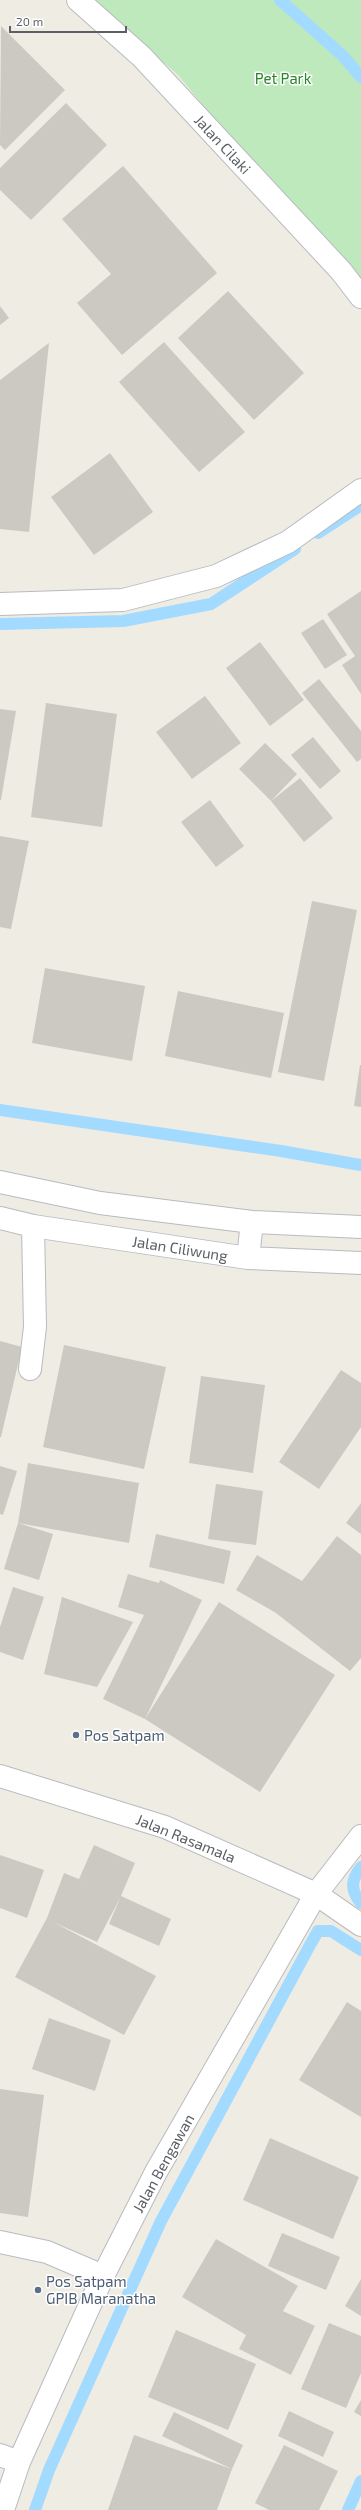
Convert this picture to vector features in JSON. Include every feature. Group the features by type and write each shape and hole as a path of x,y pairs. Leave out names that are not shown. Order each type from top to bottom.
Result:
{"street":[{"name":"Jalan Cilaki","path":"78,0 142,57 341,271 361,297"},
{"path":"0,604 123,600 216,576 288,542 361,490"},
{"path":"0,1182 100,1203 252,1222 361,1227"},
{"name":"Jalan Ciliwung","path":"0,1218 33,1226 248,1258 361,1263"},
{"path":"248,1258 252,1222"},
{"path":"30,1369 35,1327 33,1226"},
{"name":"Jalan Rasamala","path":"0,1776 165,1827 316,1894 361,1925"},
{"name":"Jalan Bengawan","path":"3,2510 10,2459 156,2172 316,1894 361,1836"},
{"path":"0,2242 47,2252 103,2276"}],"green space":[{"name":"Pet Park","path":"93,0 361,0 361,295 178,75"}],"building":[{"path":"1,26 65,90 5,150 0,145"},
{"path":"66,103 107,145 31,220 0,190 0,168"},
{"path":"123,166 217,273 122,355 77,303 111,274 62,219"},
{"path":"228,291 304,373 254,420 178,338"},
{"path":"0,306 9,318 0,325"},
{"path":"164,342 245,432 199,472 119,382"},
{"path":"49,343 29,532 0,529 0,380"},
{"path":"110,453 153,512 94,555 51,497"},
{"path":"361,591 361,694 342,665 355,656 327,614"},
{"path":"323,619 347,655 325,669 301,633"},
{"path":"260,642 304,700 270,726 226,668"},
{"path":"319,679 361,731 361,759 357,762 302,693"},
{"path":"205,696 241,743 192,779 156,732"},
{"path":"46,703 117,714 102,827 31,817"},
{"path":"0,709 16,711 1,800 0,800"},
{"path":"313,737 341,771 320,789 291,755"},
{"path":"265,743 297,774 271,801 239,769"},
{"path":"300,778 333,818 304,842 271,801"},
{"path":"210,800 244,846 216,867 181,822"},
{"path":"0,836 29,841 11,929 0,927"},
{"path":"312,901 357,910 324,1081 278,1072"},
{"path":"45,968 145,986 132,1061 32,1043"},
{"path":"178,991 284,1013 271,1078 165,1056"},
{"path":"361,1065 361,1107 354,1106"},
{"path":"0,1341 22,1347 1,1437 0,1437"},
{"path":"64,1345 166,1367 144,1469 43,1447"},
{"path":"341,1370 361,1383 361,1427 319,1489 279,1462"},
{"path":"201,1376 265,1385 253,1473 189,1463"},
{"path":"28,1463 139,1483 129,1543 18,1523"},
{"path":"0,1466 17,1471 3,1515 0,1514"},
{"path":"216,1484 263,1491 256,1545 208,1539"},
{"path":"361,1503 361,1534 346,1523"},
{"path":"18,1523 53,1534 39,1580 4,1569"},
{"path":"156,1534 231,1551 224,1584 149,1567"},
{"path":"337,1536 361,1555 361,1658 350,1671 276,1613 236,1590 257,1555 302,1581"},
{"path":"128,1574 159,1583 160,1580 202,1600 145,1719 103,1699 144,1615 118,1607"},
{"path":"13,1587 44,1597 23,1660 0,1652 0,1627"},
{"path":"62,1597 133,1622 97,1687 44,1674"},
{"path":"219,1602 335,1675 260,1792 145,1719"},
{"path":"94,1845 135,1863 121,1896 171,1919 159,1946 109,1924 120,1898 97,1942 53,1922 156,1976 124,2035 15,1977 47,1918 64,1873 91,1884 79,1879"},
{"path":"0,1855 44,1870 27,1918 0,1908"},
{"path":"347,2002 361,2011 361,2117 299,2080"},
{"path":"49,2018 111,2040 95,2091 32,2069"},
{"path":"0,2089 44,2095 28,2217 0,2213"},
{"path":"270,2138 359,2177 333,2239 243,2200"},
{"path":"282,2233 340,2257 326,2290 268,2266"},
{"path":"216,2239 298,2286 283,2311 315,2326 291,2375 239,2349 246,2335 182,2297"},
{"path":"361,2279 361,2316 345,2306"},
{"path":"329,2323 361,2336 361,2373 346,2408 301,2389"},
{"path":"176,2330 256,2364 228,2430 148,2397"},
{"path":"361,2400 361,2416 354,2412"},
{"path":"289,2411 334,2432 323,2457 278,2436"},
{"path":"174,2412 243,2445 232,2469 162,2436"},
{"path":"134,2435 232,2469 217,2510 108,2510"},
{"path":"284,2445 338,2471 319,2510 269,2510 255,2503"}],"waterway":[{"path":"280,0 343,56 361,77"},
{"path":"318,533 361,505"},
{"path":"0,624 123,621 211,604 295,549"},
{"path":"0,1110 281,1151 361,1165"},
{"path":"361,1867 355,1876 353,1885 355,1894 361,1903"},
{"path":"35,2510 49,2470 161,2221 318,1931 331,1931 361,1950"},
{"path":"348,2510 361,2481"}],"place":[{"name":"Pos Satpam","path":"76,1735"},
{"name":"Pos Satpam GPIB Maranatha","path":"38,2290"}]}
